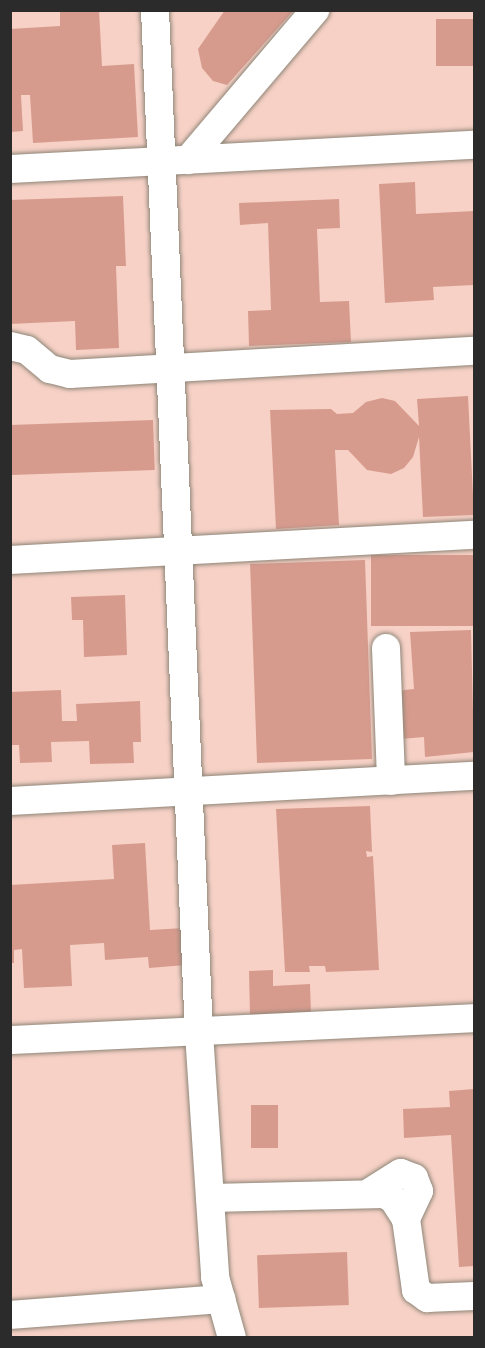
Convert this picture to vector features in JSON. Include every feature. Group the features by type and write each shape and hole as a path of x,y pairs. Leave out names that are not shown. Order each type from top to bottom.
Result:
{"lane":[{"path":"155,10 175,161 168,369 199,1033 215,1278 232,1338"},
{"path":"175,161 315,10"},
{"path":"10,169 474,145"},
{"path":"10,346 27,350 50,369 70,374 474,351"},
{"path":"10,560 474,535"},
{"path":"386,648 391,781"},
{"path":"10,801 474,776"},
{"path":"10,1040 199,1033 474,1018"},
{"path":"210,1198 370,1192 393,1199 406,1219 412,1278 416,1290 427,1298 474,1296"},
{"path":"10,1315 221,1299"}],"shaded area":[{"path":"11,11 474,11 474,1337 11,1337"}],"building":[{"path":"60,10 99,10 102,66 134,64 138,137 33,143 30,95 21,95 23,131 10,132 10,29 60,26"},
{"path":"225,10 294,10 227,85 213,81 202,68 198,49"},
{"path":"436,19 474,19 474,66 436,66"},
{"path":"415,182 416,214 474,211 474,285 433,287 434,300 385,303 379,184"},
{"path":"123,196 126,266 116,266 119,348 76,350 75,321 10,324 10,200"},
{"path":"339,199 340,228 317,229 320,302 349,301 351,342 249,346 248,311 271,310 268,223 240,225 239,203"},
{"path":"468,396 474,515 423,517 419,437 413,457 404,468 391,474 367,470 348,450 335,450 339,525 276,529 270,410 331,409 337,414 353,413 366,402 382,398 395,401 419,426 417,399"},
{"path":"153,420 155,470 12,475 10,425"},
{"path":"371,555 474,555 474,626 371,626"},
{"path":"365,560 372,759 257,763 250,564"},
{"path":"125,595 127,655 84,657 83,620 72,620 71,597"},
{"path":"471,630 474,752 425,757 424,737 401,739 396,691 414,689 410,632"},
{"path":"61,690 62,721 77,721 76,704 140,701 141,742 133,742 134,763 90,764 89,741 51,742 52,762 20,763 19,745 10,745 10,692"},
{"path":"370,806 372,852 366,851 367,857 373,856 379,970 326,972 325,966 309,966 310,972 285,972 276,809"},
{"path":"145,843 150,930 184,928 186,965 149,968 148,957 105,960 104,943 70,945 72,986 24,988 22,949 14,950 14,963 10,963 10,885 114,879 112,845"},
{"path":"273,970 273,986 310,984 311,1014 250,1015 249,971"},
{"path":"474,1089 474,1266 459,1267 451,1135 404,1138 403,1109 450,1107 449,1091"},
{"path":"251,1105 278,1105 278,1148 251,1148"},
{"path":"347,1252 349,1305 259,1308 257,1255"}]}
